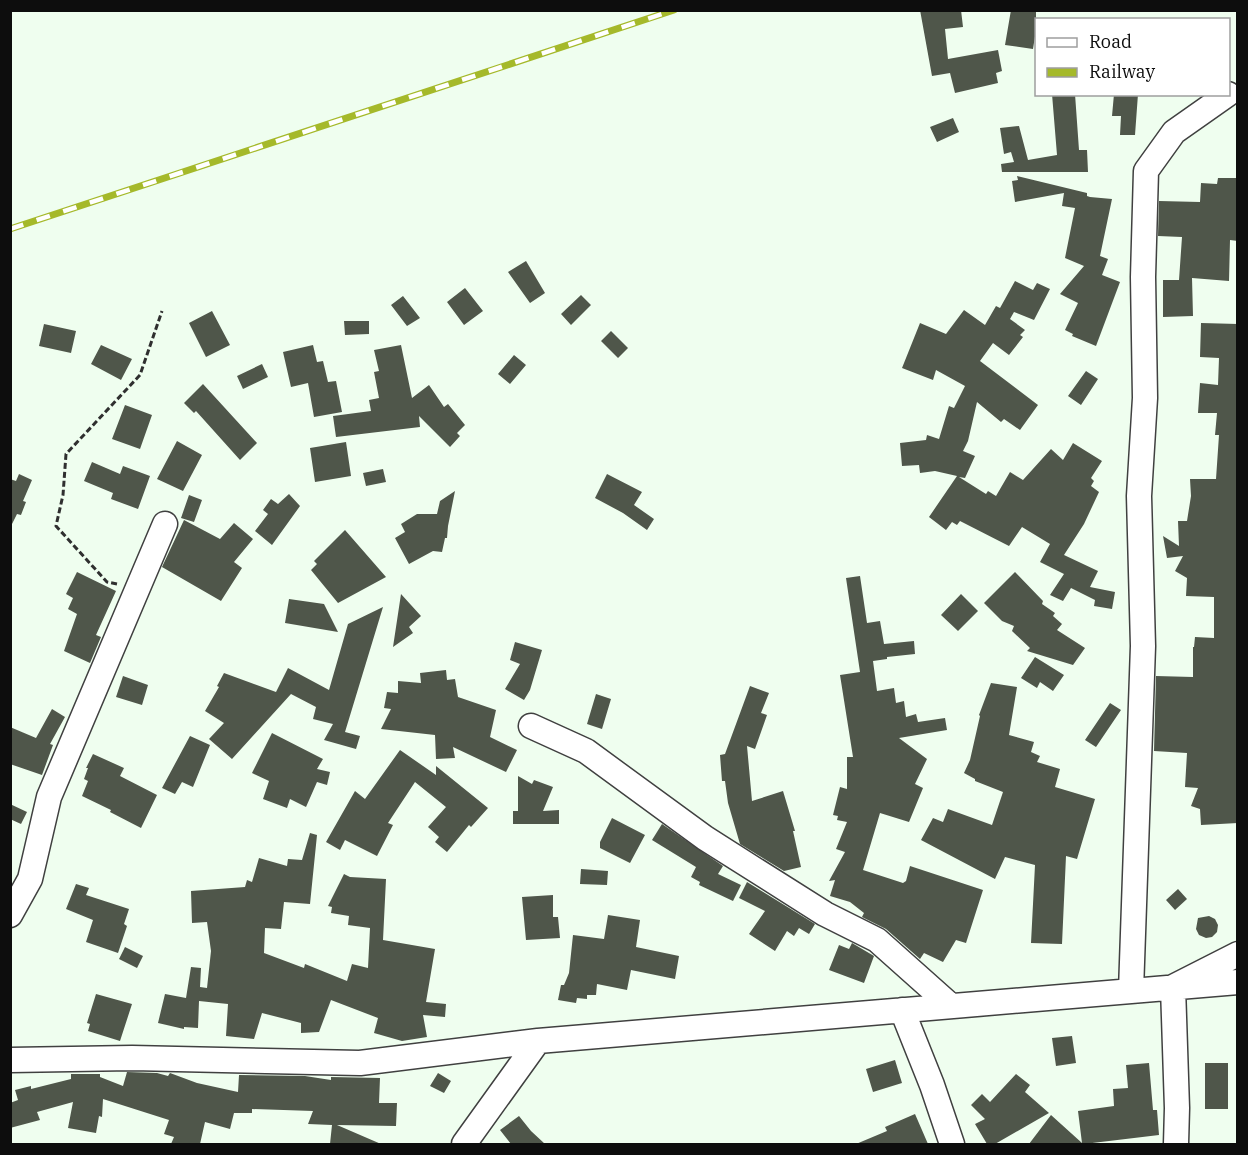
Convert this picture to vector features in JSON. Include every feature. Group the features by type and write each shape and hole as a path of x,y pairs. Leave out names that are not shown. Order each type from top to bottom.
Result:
{"street":[{"path":"1131,991 1143,646 1139,496 1145,398 1143,277 1146,171 1174,132 1225,96"},
{"path":"10,915 30,879 49,797 165,524"},
{"path":"531,726 586,751 705,838 825,914 877,940 951,1006"},
{"path":"1173,987 1238,954"},
{"path":"10,1078 22,1059 132,1058 360,1063 538,1041 1238,982"},
{"path":"1173,987 1176,1144"},
{"path":"902,1010 932,1085 952,1144"},
{"path":"464,1144 538,1041"}],"path":[{"path":"138,586 107,582 56,526 63,495 66,454 140,375 162,312"}],"building":[{"path":"920,10 961,10 963,27 945,29 948,59 998,50 1002,71 996,73 998,83 955,93 950,73 932,76"},
{"path":"1011,10 1036,10 1033,49 1005,45"},
{"path":"1052,96 1075,96 1079,150 1087,150 1088,172 1002,172 1001,164 1014,162 1011,152 1004,154 1000,128 1019,126 1028,160 1057,155"},
{"path":"1114,96 1138,96 1135,135 1120,135 1121,116 1112,116"},
{"path":"953,118 959,132 937,142 930,127"},
{"path":"1017,176 1087,193 1090,197 1112,199 1100,256 1108,259 1102,275 1120,282 1096,346 1072,336 1073,334 1065,330 1078,303 1060,294 1084,266 1065,258 1075,208 1062,206 1064,193 1015,202 1012,181 1018,180"},
{"path":"1218,178 1238,178 1238,241 1230,240 1229,281 1192,278 1193,316 1163,317 1163,280 1179,280 1182,237 1158,236 1159,201 1200,202 1201,183 1217,184"},
{"path":"526,261 545,293 530,303 508,272"},
{"path":"1015,281 1033,290 1037,283 1050,289 1034,320 1014,312 1010,319 1025,330 1020,335 1023,337 1009,355 993,343 980,361 1038,405 1020,430 1004,419 1001,422 977,402 968,441 963,451 975,456 965,478 959,477 986,494 988,491 996,496 1010,472 1023,480 1051,449 1063,460 1073,443 1102,461 1091,478 1094,481 1091,486 1099,492 1084,524 1064,555 1098,571 1090,587 1115,592 1112,609 1094,606 1095,600 1071,588 1063,601 1050,595 1064,574 1040,562 1050,544 1022,527 1009,546 960,521 957,525 952,522 946,530 929,517 957,476 935,471 920,473 919,465 902,466 900,443 926,440 927,435 939,439 949,406 954,408 965,386 936,370 933,380 902,368 920,323 946,334 964,310 985,325 996,306 1000,308"},
{"path":"465,288 483,311 464,325 447,302"},
{"path":"581,295 591,305 571,325 561,314"},
{"path":"403,296 420,318 407,326 391,305"},
{"path":"212,311 230,345 206,357 189,323"},
{"path":"344,321 369,321 369,334 345,335"},
{"path":"1201,323 1238,324 1238,823 1201,825 1200,809 1191,806 1198,788 1185,787 1187,753 1154,751 1156,676 1193,677 1195,637 1214,638 1214,597 1186,596 1187,578 1175,571 1183,556 1167,558 1163,536 1179,546 1178,521 1187,521 1191,496 1190,479 1216,479 1219,435 1215,435 1217,413 1198,413 1200,383 1218,385 1219,358 1200,357"},
{"path":"44,324 76,331 71,353 39,346"},
{"path":"611,331 628,348 618,358 601,341"},
{"path":"101,345 132,359 121,380 91,364"},
{"path":"313,345 317,362 323,361 328,382 336,381 342,412 314,417 308,383 291,387 283,352"},
{"path":"401,345 412,398 429,385 444,407 448,404 465,425 457,433 460,436 450,447 419,416 420,427 336,437 333,416 371,411 369,400 379,398 374,372 379,371 374,350"},
{"path":"514,355 526,365 510,384 498,374"},
{"path":"262,364 268,377 243,389 237,376"},
{"path":"1086,371 1098,379 1081,405 1068,396"},
{"path":"203,384 257,443 240,460 196,411 194,413 184,403"},
{"path":"125,405 152,415 140,449 112,439"},
{"path":"177,441 202,455 183,491 157,479"},
{"path":"346,442 351,476 315,482 310,448"},
{"path":"92,462 120,474 123,466 150,476 138,509 111,499 113,493 84,481"},
{"path":"383,469 386,482 366,486 363,473"},
{"path":"19,474 32,480 23,501 26,502 21,515 17,514 10,528 10,479 16,481"},
{"path":"607,474 642,492 634,505 654,519 647,530 623,513 595,498"},
{"path":"455,491 447,538 445,538 442,552 433,551 409,564 395,538 405,532 401,524 417,514 437,514 440,501"},
{"path":"289,494 300,506 272,545 255,531 268,514 263,510 271,499 278,504"},
{"path":"189,495 202,500 194,522 181,518"},
{"path":"184,520 220,539 234,523 253,539 234,562 242,568 221,601 162,567"},
{"path":"345,530 386,577 338,603 311,570 317,564 314,561"},
{"path":"77,572 116,591 96,635 101,637 90,663 64,651 77,614 68,609 73,598 66,594"},
{"path":"1015,572 1043,601 1042,604 1055,613 1053,616 1062,624 1057,630 1085,648 1073,665 1027,651 1030,648 1012,631 1014,626 1002,621 984,603"},
{"path":"860,576 867,623 880,621 884,644 914,641 915,654 873,661 877,691 894,688 896,703 904,701 906,717 916,714 918,722 945,718 947,730 899,738 927,759 915,784 923,788 909,822 880,813 863,870 903,883 906,881 910,866 983,890 966,943 956,940 943,962 924,953 920,959 886,929 862,917 864,913 850,902 830,896 835,880 829,881 845,852 836,849 847,822 837,820 838,816 833,815 840,787 847,789 847,757 853,757 840,675 860,672 846,578"},
{"path":"401,594 421,616 409,627 413,633 393,647"},
{"path":"961,594 978,611 958,631 941,615"},
{"path":"289,599 324,604 338,632 285,623"},
{"path":"383,607 345,732 360,736 356,749 324,740 333,724 313,719 316,707 291,694 232,759 209,739 224,723 205,711 224,673 276,692 288,668 329,690 348,624"},
{"path":"515,642 542,650 530,690 524,700 505,689 520,664 510,660"},
{"path":"1035,657 1064,675 1053,691 1040,682 1037,688 1021,678"},
{"path":"446,670 447,680 455,679 458,697 496,710 490,737 517,750 506,772 453,747 455,758 436,759 435,735 381,729 391,709 384,708 387,692 398,693 398,681 421,683 420,673"},
{"path":"123,676 148,685 142,705 116,697"},
{"path":"991,683 1017,687 1009,735 1034,742 1031,752 1040,756 1037,762 1060,769 1055,787 1095,799 1077,859 1066,856 1062,944 1031,943 1035,865 1005,857 995,879 921,840 933,818 943,822 948,809 992,825 1003,792 975,781 964,773 970,760 979,715"},
{"path":"750,686 769,693 761,713 767,715 755,749 747,746 752,801 783,791 795,831 793,831 801,867 784,871 740,844 728,803 725,781 722,781 720,755 725,754"},
{"path":"596,694 611,699 602,729 587,724"},
{"path":"1110,703 1121,710 1096,747 1085,740"},
{"path":"52,709 65,717 50,744 53,745 42,775 10,764 10,727 36,738"},
{"path":"272,733 323,759 317,769 330,772 327,785 317,782 306,807 290,799 287,808 263,799 269,781 252,773"},
{"path":"190,736 210,745 193,787 182,782 175,794 162,788"},
{"path":"400,750 436,775 436,766 488,808 471,827 469,825 447,852 435,842 439,837 428,827 446,807 415,782 388,823 393,825 377,856 345,840 340,850 326,842 355,791 365,799"},
{"path":"93,754 124,768 120,776 157,795 141,828 82,796 88,781 84,779 88,768 86,768"},
{"path":"518,776 532,784 534,780 553,787 543,811 559,810 559,824 513,824 513,811 518,811"},
{"path":"10,804 27,812 21,824 10,819"},
{"path":"612,818 645,835 630,863 600,848 600,842"},
{"path":"662,824 723,866 718,874 741,885 733,901 699,885 700,882 691,877 696,867 652,840"},
{"path":"310,833 317,835 310,904 284,902 281,929 265,928 264,953 304,968 305,964 347,981 352,964 368,968 370,928 348,925 349,916 331,913 332,907 328,906 344,874 350,877 386,879 383,940 435,949 426,1002 446,1004 445,1017 423,1015 427,1037 402,1041 374,1033 378,1018 331,1000 319,1032 301,1033 301,1023 262,1013 254,1039 226,1036 228,1004 199,1001 198,1028 184,1027 184,1029 158,1023 165,994 186,998 191,967 201,968 200,987 207,988 211,951 207,922 192,923 191,891 245,887 247,880 252,882 259,858 287,866 288,859 302,860"},
{"path":"581,869 608,871 607,885 580,884"},
{"path":"747,882 815,924 809,934 799,928 794,936 787,931 775,951 749,934 765,911 739,898"},
{"path":"76,884 89,888 86,895 129,909 124,924 127,926 118,953 86,942 93,920 66,909"},
{"path":"1178,889 1187,899 1175,910 1166,900"},
{"path":"553,895 553,917 558,917 560,938 526,940 522,897"},
{"path":"608,915 640,920 636,947 679,956 675,979 631,970 627,990 597,984 596,995 587,995 587,999 577,998 576,1003 558,1000 561,985 564,985 569,973 573,935 604,939"},
{"path":"1209,916 1215,919 1218,925 1217,932 1212,937 1206,938 1199,935 1196,929 1198,918"},
{"path":"852,943 874,956 864,983 829,970 839,945 849,949"},
{"path":"125,947 143,956 137,968 119,959"},
{"path":"96,994 132,1004 120,1041 88,1031 90,1024 87,1023"},
{"path":"1072,1036 1076,1063 1056,1066 1052,1038"},
{"path":"895,1060 902,1083 873,1092 866,1069"},
{"path":"1149,1063 1153,1110 1157,1110 1159,1135 1084,1144 1029,1144 1051,1115 1082,1143 1078,1111 1114,1106 1113,1089 1128,1088 1126,1065"},
{"path":"1205,1063 1228,1063 1228,1109 1205,1109"},
{"path":"127,1072 157,1073 168,1076 170,1073 197,1083 238,1092 239,1075 305,1076 331,1080 331,1077 380,1078 379,1103 397,1103 396,1126 337,1125 381,1144 330,1144 332,1125 308,1124 313,1111 252,1109 252,1113 234,1113 230,1129 205,1122 200,1144 171,1144 174,1137 164,1134 169,1120 103,1099 102,1117 99,1116 96,1133 68,1128 73,1102 37,1112 40,1120 10,1128 10,1103 18,1100 15,1090 31,1086 31,1089 71,1079 71,1074 100,1074 100,1077 123,1086"},
{"path":"438,1073 451,1081 444,1093 430,1086"},
{"path":"1016,1074 1030,1085 1025,1092 1049,1113 995,1144 987,1144 975,1124 985,1119 971,1105 982,1094 990,1102"},
{"path":"915,1114 928,1144 856,1144 887,1131 885,1127"},
{"path":"519,1116 545,1144 511,1144 500,1130"}],"railway":[{"path":"10,229 674,10"}]}
